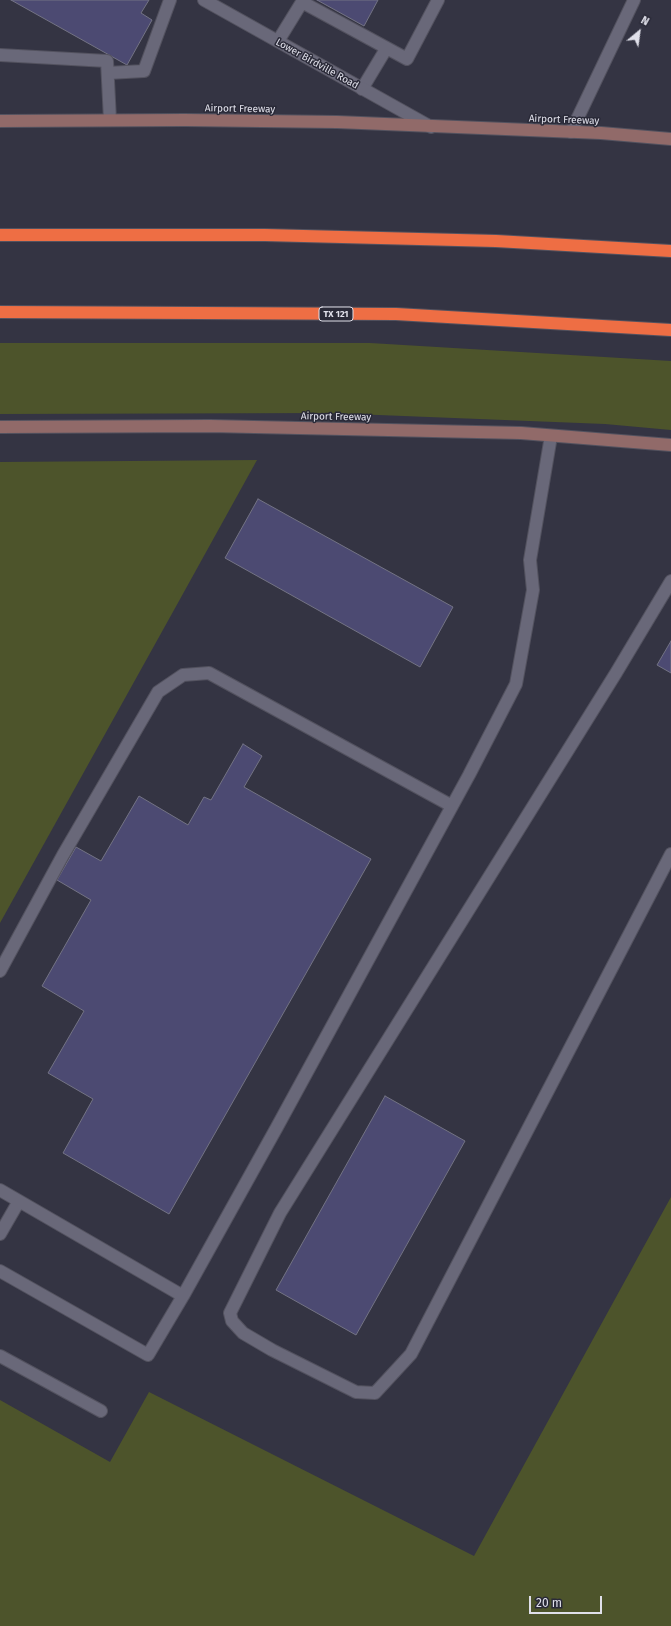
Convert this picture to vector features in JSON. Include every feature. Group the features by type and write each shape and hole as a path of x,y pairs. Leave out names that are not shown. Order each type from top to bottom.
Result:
{"highway":[{"path":"0,235 266,235 496,241 671,251"},
{"name":"TX 121","path":"0,312 396,314 671,330"}],"main road":[{"name":"Airport Freeway","path":"0,122 110,120 337,122 571,132 671,138"},
{"name":"Airport Freeway","path":"0,427 210,426 521,433 671,445"}],"street":[{"path":"108,73 144,72 170,0"},
{"name":"Lower Birdville Road","path":"204,0 431,127"},
{"path":"278,41 302,2 386,49 407,59 438,0"},
{"path":"571,132 634,0"},
{"path":"362,89 386,49"},
{"path":"0,55 107,61 110,120"},
{"path":"0,1271 148,1356 183,1296 452,806 516,684 532,590 530,560 551,436"},
{"path":"671,581 616,673 280,1213 230,1313 232,1321 243,1333 272,1350 356,1392 375,1393 411,1354 671,854"},
{"path":"0,971 63,855 158,692 183,675 209,673 452,806"},
{"path":"0,1190 183,1296"},
{"path":"0,1234 19,1201"},
{"path":"0,1356 101,1411"}],"green space":[{"path":"0,343 370,343 671,361 671,430 605,424 328,413 0,414"},
{"path":"257,460 174,610 0,923 0,462"},
{"path":"671,1197 671,1626 0,1626 0,1400 110,1462 149,1392 474,1556"}],"building":[{"path":"11,0 149,0 141,13 152,20 127,65"},
{"path":"317,0 378,0 364,26"},
{"path":"258,499 453,607 420,667 225,558"},
{"path":"671,641 671,673 657,665"},
{"path":"243,744 262,756 244,787 371,859 169,1214 63,1153 93,1099 48,1073 84,1011 42,986 91,900 57,880 76,847 101,861 139,796 188,825 204,797 211,800"},
{"path":"385,1096 465,1141 356,1335 276,1290"}]}
